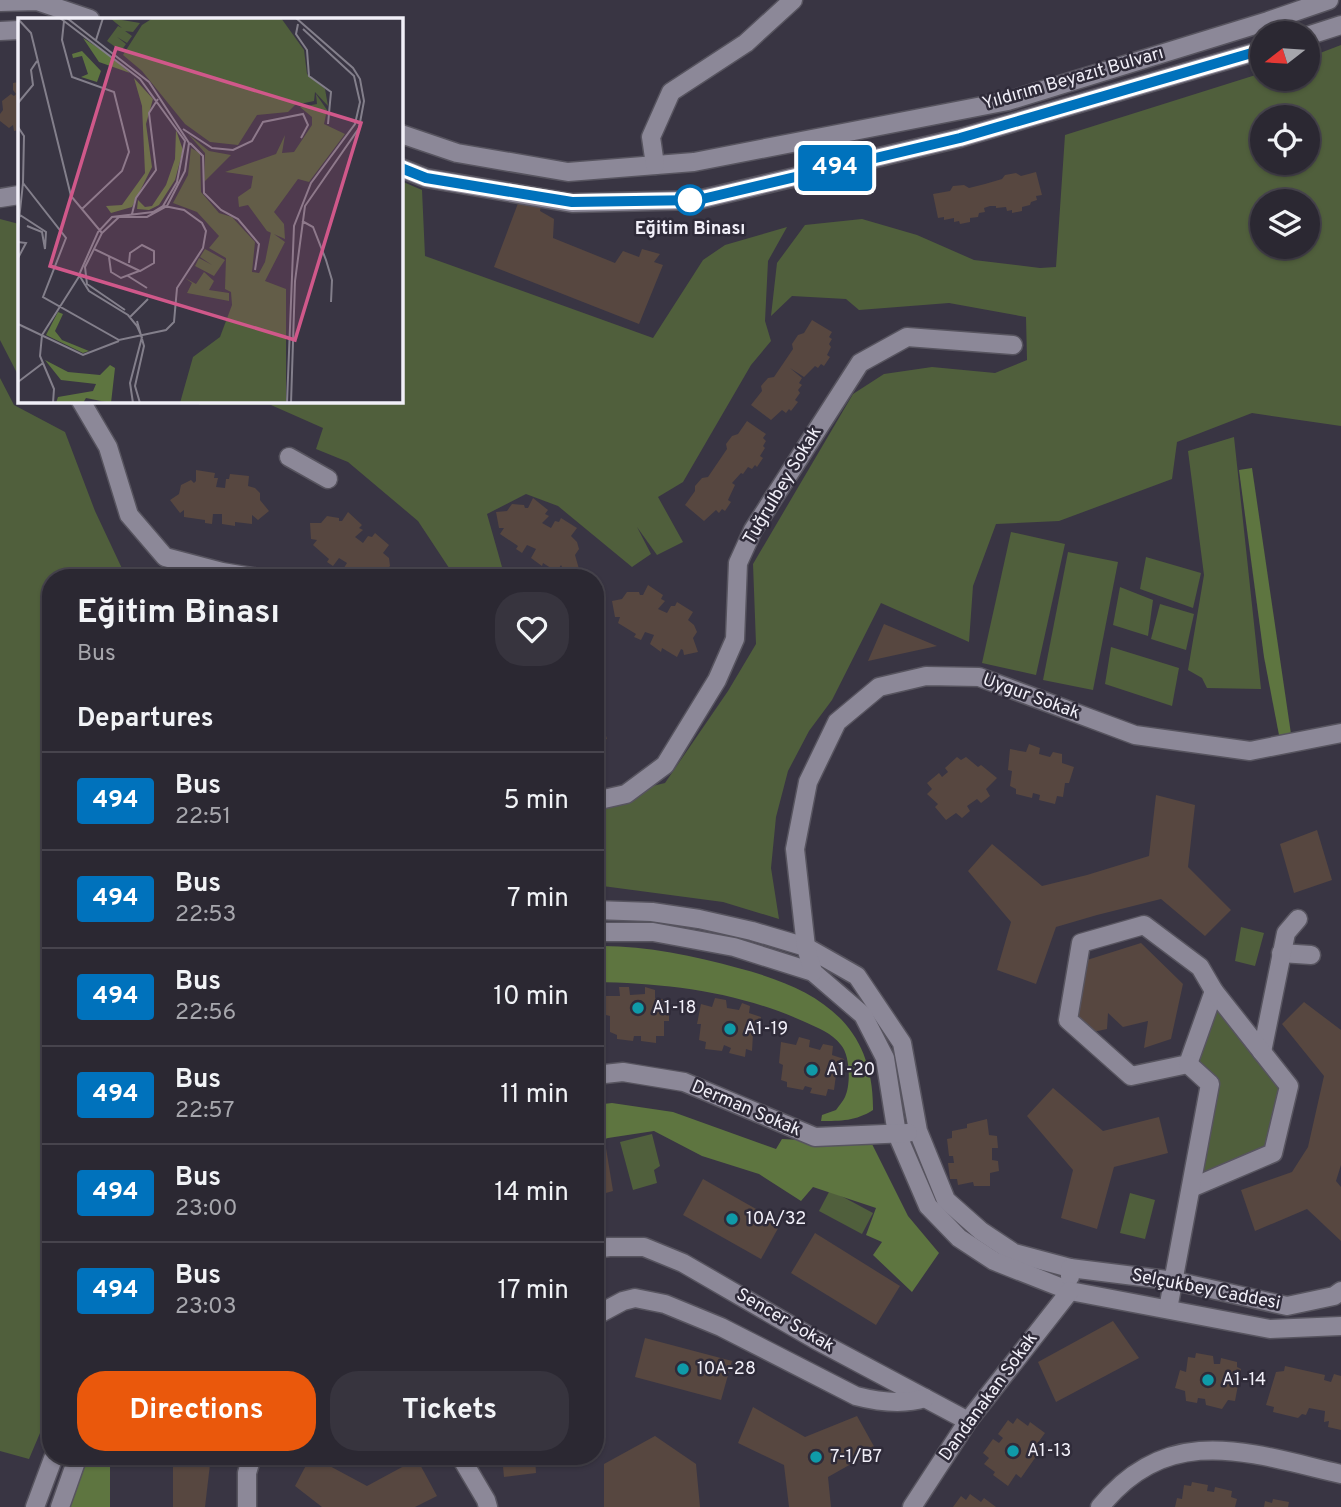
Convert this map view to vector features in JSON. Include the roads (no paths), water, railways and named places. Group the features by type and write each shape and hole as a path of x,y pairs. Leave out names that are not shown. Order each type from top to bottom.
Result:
{"street":[{"path":"655,165 651,137 671,92 746,43 793,0"},
{"name":"Yıldırım Beyazıt Bulvarı","path":"402,134 457,153 568,172 694,162 1008,101 1329,0"},
{"path":"0,2 37,1 87,18"},
{"path":"1320,32 1341,25"},
{"path":"0,31 18,30"},
{"name":"Yıldırım Beyazıt Bulvarı","path":"402,168 426,178 572,202 698,200 960,138 1250,53"},
{"path":"0,198 18,195"},
{"name":"Tuğrulbey Sokak","path":"604,799 626,794 665,765 717,680 734,639 738,563 753,530 860,363 906,337 1013,345"},
{"path":"82,402 108,447 129,515 165,557 211,569"},
{"path":"289,457 328,479"},
{"name":"Uygur Sokak","path":"813,972 806,947 795,849 808,782 837,722 879,687 926,676 979,677 1135,735 1250,751 1341,733"},
{"name":"Selçukbey Caddesi","path":"604,910 652,912 699,919 806,947 857,976 902,1043 918,1131 946,1200 981,1231 1014,1252 1070,1268 1175,1281 1287,1306 1337,1294"},
{"path":"1262,1052 1286,933 1298,919"},
{"path":"1188,1065 1131,1076 1068,1020 1082,943 1144,925 1200,967 1214,990 1289,1086 1273,1153 1191,1188"},
{"name":"Selçukbey Caddesi","path":"604,932 653,932 734,947 813,972 863,1015 885,1058 897,1134 928,1206 959,1238 993,1261 1070,1291 1270,1329 1341,1326"},
{"path":"1282,953 1311,955"},
{"path":"1188,1065 1214,990"},
{"path":"1168,1309 1210,1084 1188,1065"},
{"name":"Derman Sokak","path":"604,1074 623,1073 684,1082 815,1137 918,1131"},
{"name":"Sencer Sokak","path":"604,1248 644,1247 683,1263 816,1340 968,1421"},
{"path":"1070,1268 1070,1291"},
{"name":"Dandanakan Sokak","path":"912,1507 968,1421 1070,1291"},
{"path":"1337,1294 1341,1318"},
{"path":"604,1311 623,1301 642,1298 704,1319 856,1396 883,1402 925,1398"},
{"path":"1100,1507 1117,1487 1155,1462 1181,1453 1208,1449 1237,1450 1341,1474"},
{"path":"35,1507 51,1465"},
{"path":"60,1507 75,1465"},
{"path":"247,1507 250,1465"},
{"path":"465,1465 488,1507"}],"place":[{"name":"Eğitim Binası","path":"690,200"},
{"name":"A1-18","path":"638,1008"},
{"name":"A1-19","path":"730,1029"},
{"name":"A1-20","path":"812,1070"},
{"name":"10A/32","path":"732,1219"},
{"name":"10A-28","path":"683,1369"},
{"name":"A1-14","path":"1208,1380"},
{"name":"A1-13","path":"1013,1451"},
{"name":"7-1/B7","path":"816,1457"}]}
